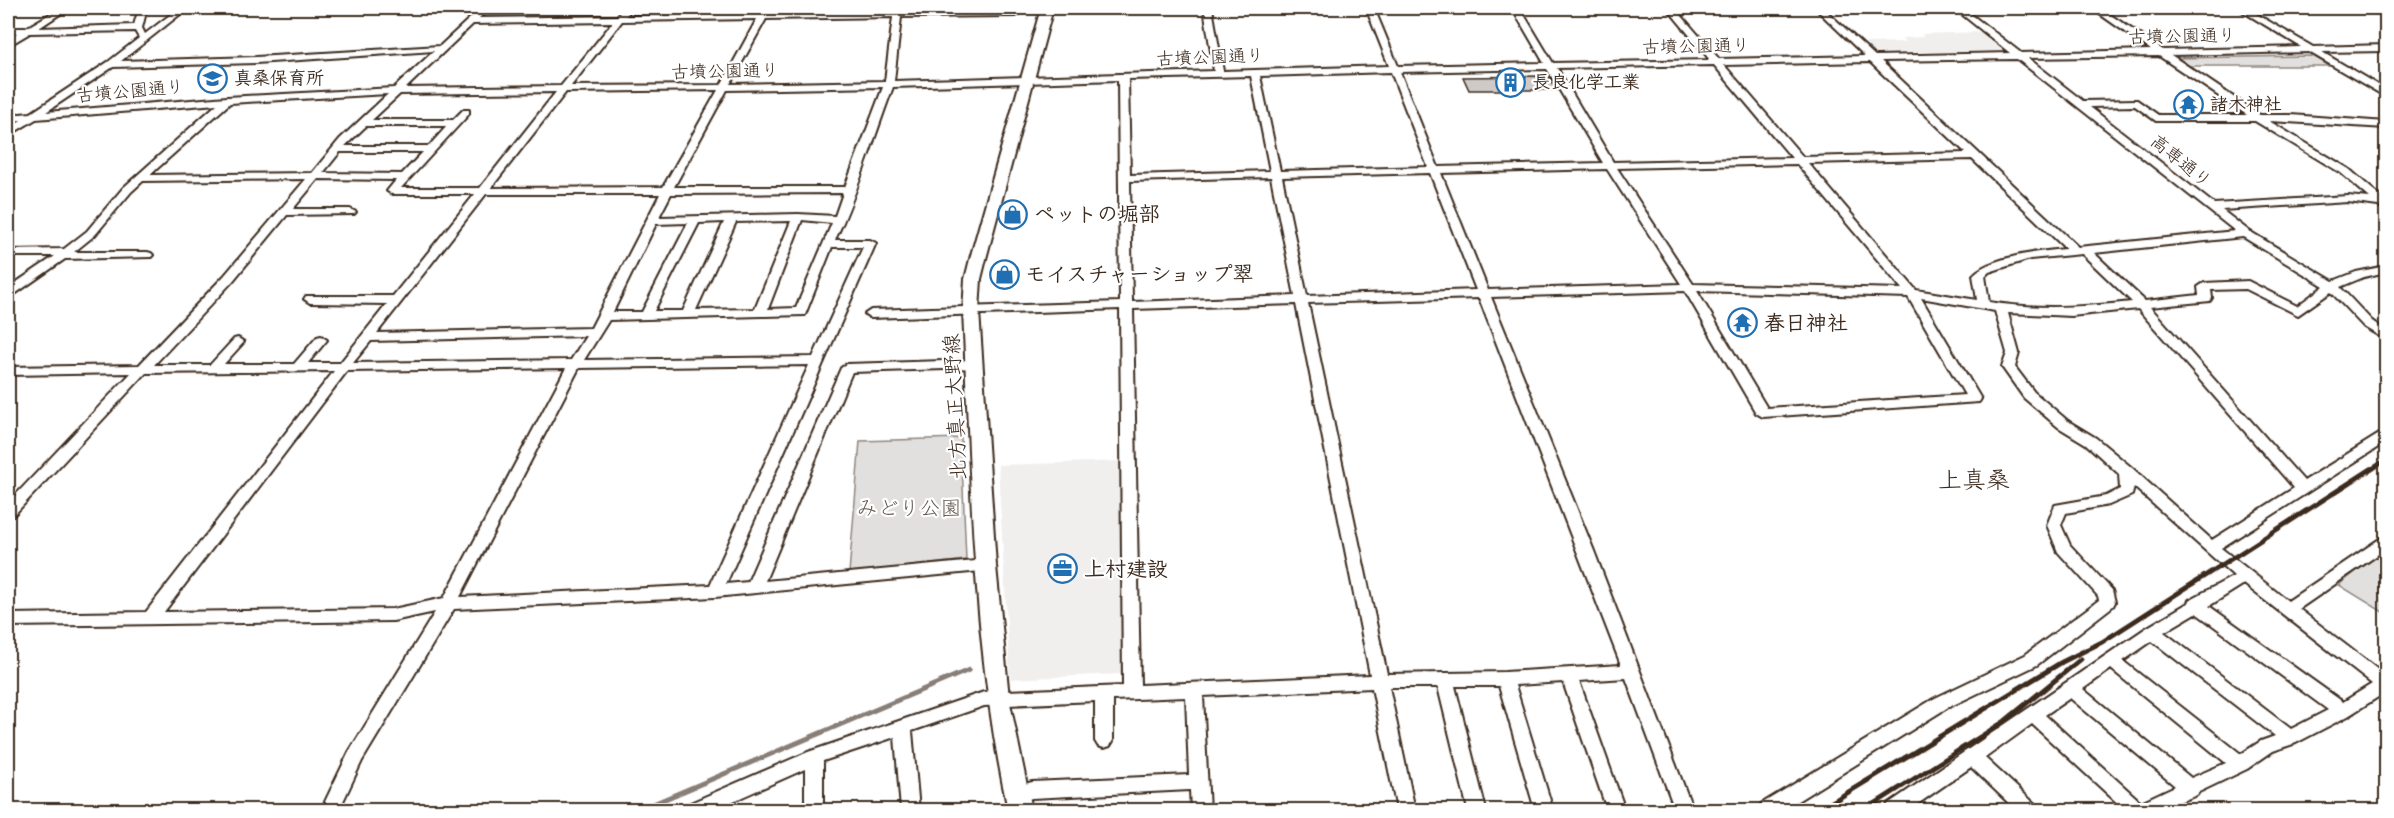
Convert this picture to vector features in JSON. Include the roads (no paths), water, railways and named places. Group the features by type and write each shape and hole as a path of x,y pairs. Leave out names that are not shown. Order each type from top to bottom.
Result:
{"main road":[{"name":"北方真正大野線","path":"1018,802 998,698 986,566 976,364 971,311 973,279 979,255 1047,8"}],"street":[{"path":"8,43 65,8"},
{"path":"142,38 138,28 143,8"},
{"path":"8,133 111,64 184,8"},
{"path":"8,512 146,369 228,279 338,149 485,8"},
{"path":"152,617 345,365 628,8"},
{"path":"1208,8 1219,74"},
{"path":"1370,8 1485,295 1684,810"},
{"path":"1516,8 1610,164 1689,287 1763,413 1974,399 1912,292 1800,161 1720,62 1671,8"},
{"path":"1819,8 1975,156 2140,303 2303,489"},
{"name":"高専通り","path":"1958,8 2245,233 2331,285 2368,324 2386,336"},
{"path":"2095,8 2259,119 2345,171 2384,205"},
{"path":"2241,8 2386,94"},
{"path":"2372,8 2386,16"},
{"path":"605,316 801,312 839,220 889,84 897,12"},
{"path":"473,21 618,20 765,13 1016,14"},
{"path":"330,810 355,758 449,603 576,362 605,316 666,192 765,13"},
{"path":"8,31 138,28"},
{"path":"111,64 263,60 444,48"},
{"name":"古墳公園通り","path":"8,118 227,100 398,91 724,88 1396,69 2386,48"},
{"path":"1255,73 1278,174 1378,681 1406,810"},
{"path":"1123,77 1132,693"},
{"path":"8,293 91,233 116,201 227,100"},
{"path":"2083,104 2137,103 2156,118 2386,124"},
{"path":"466,112 392,191 849,190"},
{"path":"364,123 456,123"},
{"path":"338,149 432,148"},
{"path":"1126,178 1975,156"},
{"path":"140,178 195,178 199,181 244,180 256,177 405,177"},
{"path":"2212,207 2348,199 2384,205"},
{"path":"284,212 350,212"},
{"path":"651,221 732,218 839,220"},
{"path":"688,314 732,218"},
{"path":"760,313 798,218"},
{"path":"646,315 695,220"},
{"path":"1983,303 1979,275 1985,270 2029,256 2245,233"},
{"path":"716,591 870,243 828,244"},
{"path":"8,253 147,255"},
{"path":"871,314 1689,287 1912,292 2019,311 2072,312 2140,303 2206,298 2204,287 2248,285 2298,311 2331,285 2359,273 2386,270"},
{"path":"310,299 397,300"},
{"path":"2000,308 2013,353 2008,367 2029,395 2063,424 2091,441 2212,547 2386,684 2342,711 2289,738 2267,746 2241,764 2191,789 2139,810 2034,715"},
{"path":"368,337 595,332"},
{"path":"299,366 321,340"},
{"path":"215,367 238,342"},
{"path":"8,371 576,362 819,361"},
{"path":"754,587 847,368 976,364"},
{"path":"2212,547 2386,436"},
{"path":"1768,810 1941,704 2031,660 2107,602 2106,594 2063,548 2054,525 2060,509 2109,500 2127,492 2126,470"},
{"path":"2289,609 2386,543"},
{"path":"8,620 393,615 449,603 716,591 986,566"},
{"path":"1895,810 2152,632 2247,575"},
{"path":"2196,604 2342,711"},
{"path":"2152,632 2289,738"},
{"path":"2112,661 2241,764"},
{"path":"695,810 814,757 984,699 1378,681 1505,679 1631,671"},
{"path":"1569,676 1616,810"},
{"path":"1445,679 1477,810"},
{"path":"1505,679 1544,810"},
{"path":"1194,689 1200,810"},
{"path":"2071,689 2191,789"},
{"path":"1104,694 1104,741"},
{"path":"903,727 910,810"},
{"path":"814,757 814,810"},
{"path":"1972,757 2028,810"},
{"path":"1018,802 1032,790 1198,782"}],"waterway":[{"path":"639,810 969,670"}],"railway":[{"path":"2369,471 2386,460"},
{"path":"1819,810 2062,662 2102,642 2371,469"},
{"path":"1865,810 2005,721 2081,659"}],"place":[{"name":"真桑保育所","path":"213,78"},
{"name":"長良化学工業","path":"1511,82"},
{"name":"諸木神社","path":"2189,104"},
{"name":"ペットの堀部","path":"1013,214"},
{"name":"モイスチャーショップ翠","path":"1004,274"},
{"name":"春日神社","path":"1743,323"},
{"name":"上村建設","path":"1063,569"}],"district":[{"name":"上真桑","path":"1974,480"}],"park label":[{"name":"みどり公園","path":"909,508"}]}
